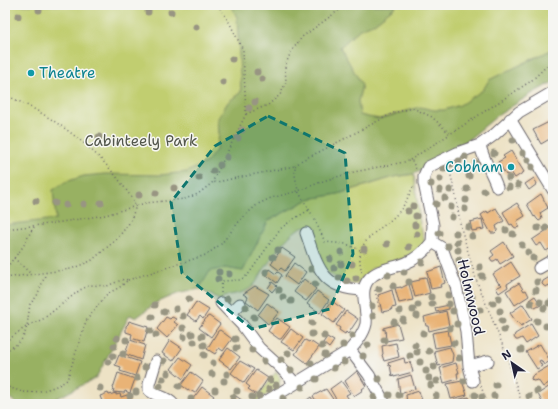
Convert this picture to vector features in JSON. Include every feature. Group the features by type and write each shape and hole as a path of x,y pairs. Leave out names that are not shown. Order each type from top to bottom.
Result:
{"street":[{"path":"262,404 350,350 359,338 366,324 366,312 373,275 406,263 415,258 432,242 433,225 424,183 424,176 428,167 446,158 480,145 494,135 510,119 553,92"},
{"path":"510,119 553,190"},
{"path":"480,145 484,161 491,172 497,187"},
{"path":"306,233 320,269 329,281 333,284 347,288 370,287"},
{"name":"Holmwood","path":"432,242 442,248 456,286 466,329 469,366 473,380"},
{"path":"539,268 553,260"},
{"path":"222,300 259,348 295,383"},
{"path":"231,313 240,304"},
{"path":"350,350 369,375 385,404"},
{"path":"156,361 148,384 149,390 152,393 166,398 173,404"},
{"path":"469,366 488,361"}],"path":[{"path":"5,229 105,215 145,203 185,199 198,194 212,183 246,114 243,50 229,22 218,5"},
{"path":"246,114 268,105 280,95 286,82 285,66 291,52 302,37 346,5"},
{"path":"5,341 27,326 43,319 80,290 90,285 107,286 124,279 128,280 206,255 221,244 242,218 264,200 298,191 326,180 354,172 409,161 531,81 553,60"},
{"path":"5,94 70,132 90,148 130,193 136,206 130,222 117,239 91,261 70,268 5,278"},
{"path":"212,183 295,166 302,160 393,113 414,108 432,117 450,134"},
{"path":"446,158 455,192 461,228 476,279 505,351 522,404"},
{"path":"409,161 412,161 424,183"},
{"path":"295,166 298,191 325,242 346,244 360,250"},
{"path":"380,308 361,267 360,250 366,241 399,212 414,185 418,182 424,183"},
{"path":"222,300 222,282 225,280 240,280 245,277 280,229 309,210"},
{"path":"5,271 24,245 30,232 36,225"},
{"path":"14,258 32,274"},
{"path":"5,351 16,345 24,336 30,304 37,296 46,272"},
{"path":"5,387 13,387 24,392 38,391 62,384 68,380 86,321 107,294 120,287 128,280"},
{"path":"473,380 478,378 487,404"}],"highlighted area":[{"path":"268,116 345,153 353,254 330,309 252,329 182,273 171,202 215,146"}],"green space":[{"name":"Cabinteely Park","path":"5,5 553,5 553,81 493,115 465,143 410,167 285,201 128,308 46,404 17,404 5,394"},
{"path":"230,5 397,5 373,24 360,29 340,47 362,85 358,101 360,115 368,117 380,119 420,107 434,110 444,110 460,105 483,90 489,80 553,49 553,82 497,116 446,158 414,174 394,177 338,194 309,199 268,221 243,271 225,268 210,271 199,289 177,294 156,303 136,318 130,315 96,378 46,404 17,404 5,394 5,225 56,219 53,190 65,182 84,176 105,174 160,175 187,172 207,162 216,150 219,135 218,118 228,102 241,92 237,17"},
{"path":"414,174 420,224 425,242 405,258 372,268 358,283 344,283 325,271 310,230 305,226 288,237 253,286 247,290 224,296 222,300 199,289 210,271 225,268 243,271 268,221 309,199 338,194 394,177"},
{"path":"276,372 280,378 279,387 252,404"}],"building":[{"path":"553,120 553,137 541,144 533,130"},
{"name":"Cobham","path":"511,151 524,172 515,178 511,172 506,175 498,162 505,158 503,156"},
{"path":"534,178 537,184 529,190 525,184"},
{"path":"541,194 548,208 540,213 542,219 539,221 535,216 534,217 527,204"},
{"path":"517,203 525,216 517,221 519,227 516,228 512,224 510,225 503,212"},
{"path":"496,208 504,221 496,226 497,231 495,233 491,233 481,215"},
{"path":"482,219 484,229 472,231 470,222"},
{"path":"550,228 553,233 553,247 546,251 541,243 536,246 532,240"},
{"path":"504,242 513,256 500,264 497,259 492,261 490,258 494,255 491,251"},
{"path":"282,248 295,257 285,271 281,268 279,270 271,264"},
{"path":"511,262 520,276 507,284 508,287 499,293 496,288 502,285 500,283 499,284 493,274"},
{"path":"294,263 306,272 297,285 285,276"},
{"path":"441,267 445,283 440,285 441,287 431,289 427,272"},
{"path":"269,269 276,274 278,272 282,275 277,283 265,274"},
{"path":"553,275 553,291 549,285 546,287 542,284 543,281"},
{"path":"426,277 430,293 415,297 411,282"},
{"path":"304,279 316,289 306,301 294,292"},
{"path":"272,282 277,286 272,292 268,288"},
{"path":"519,283 524,291 526,290 529,296 515,305 506,291"},
{"path":"409,284 413,300 399,303 395,288 401,288"},
{"path":"255,286 269,294 258,310 246,301 248,297 243,294"},
{"path":"392,290 396,307 391,308 392,310 382,312 378,295"},
{"path":"317,291 329,300 320,313 307,304"},
{"path":"535,296 541,305 535,308 529,300"},
{"path":"332,301 344,310 334,323 322,314"},
{"path":"196,302 209,310 203,319 200,316 196,321 187,315"},
{"path":"267,303 279,312 268,324 258,315"},
{"path":"523,304 532,319 521,326 510,313"},
{"path":"449,305 449,309 436,312 435,308"},
{"path":"346,311 358,319 348,334 346,332 345,334 339,330 340,328 336,325"},
{"path":"446,311 449,326 429,331 424,317"},
{"path":"209,316 220,324 211,337 199,328"},
{"path":"166,317 176,319 174,322 178,325 167,338 157,329"},
{"path":"277,318 290,327 281,339 268,331"},
{"path":"129,321 148,327 144,342 131,338 132,334 126,332 126,326"},
{"path":"398,324 402,338 386,341 385,329 383,330 383,328"},
{"path":"531,324 538,336 526,344 522,338 516,340 514,337 515,334"},
{"path":"291,329 303,338 294,350 281,342"},
{"path":"220,330 232,339 223,351 219,348 215,354 207,349"},
{"path":"448,330 451,345 435,348 432,333"},
{"path":"327,337 334,341 329,348 323,343"},
{"path":"130,340 145,345 141,360 125,354"},
{"path":"170,340 182,348 173,361 162,353"},
{"path":"305,340 310,341 319,347 307,363 295,354"},
{"path":"396,343 399,357 384,361 382,346"},
{"path":"540,344 550,361 544,365 541,360 539,361 542,366 537,369 526,352"},
{"path":"450,347 453,355 452,362 438,366 434,351"},
{"path":"228,348 240,357 231,369 219,360"},
{"path":"119,355 140,362 135,376 120,371 121,367 115,365"},
{"path":"180,357 192,365 183,379 171,369"},
{"path":"404,358 405,363 410,362 413,372 394,377 393,375 392,376 390,365 389,366 388,363"},
{"path":"240,361 254,369 244,383 231,373"},
{"path":"456,363 459,373 457,373 458,379 444,383 440,368"},
{"path":"549,366 553,372 553,380 543,387 538,380 533,381 531,379 532,376"},
{"path":"256,370 268,378 257,395 248,389 250,387 246,384"},
{"path":"357,371 366,386 354,396 345,381"},
{"path":"191,372 203,381 195,393 181,385"},
{"path":"118,373 135,379 130,393 125,391 124,393 113,392"},
{"path":"411,375 415,389 400,394 398,379"},
{"path":"341,381 350,393 346,395 350,401 344,404 339,404 330,389"},
{"path":"462,381 467,395 451,399 447,384"},
{"path":"553,384 553,404 543,404 538,394"},
{"path":"202,387 214,396 208,404 197,404 192,400"},
{"path":"326,389 335,402 332,404 318,404 313,396"},
{"path":"419,391 423,404 407,404 406,395"},
{"path":"108,393 109,395 116,393 116,395 120,394 121,397 127,395 130,404 103,404 100,396"},
{"path":"236,396 243,401 242,404 238,404 233,400"},
{"path":"311,397 315,404 299,404 302,402 303,403"},
{"path":"469,397 471,404 452,404 452,401"}],"place":[{"name":"Theatre","path":"31,73"},
{"name":"Cobham","path":"511,167"}]}
